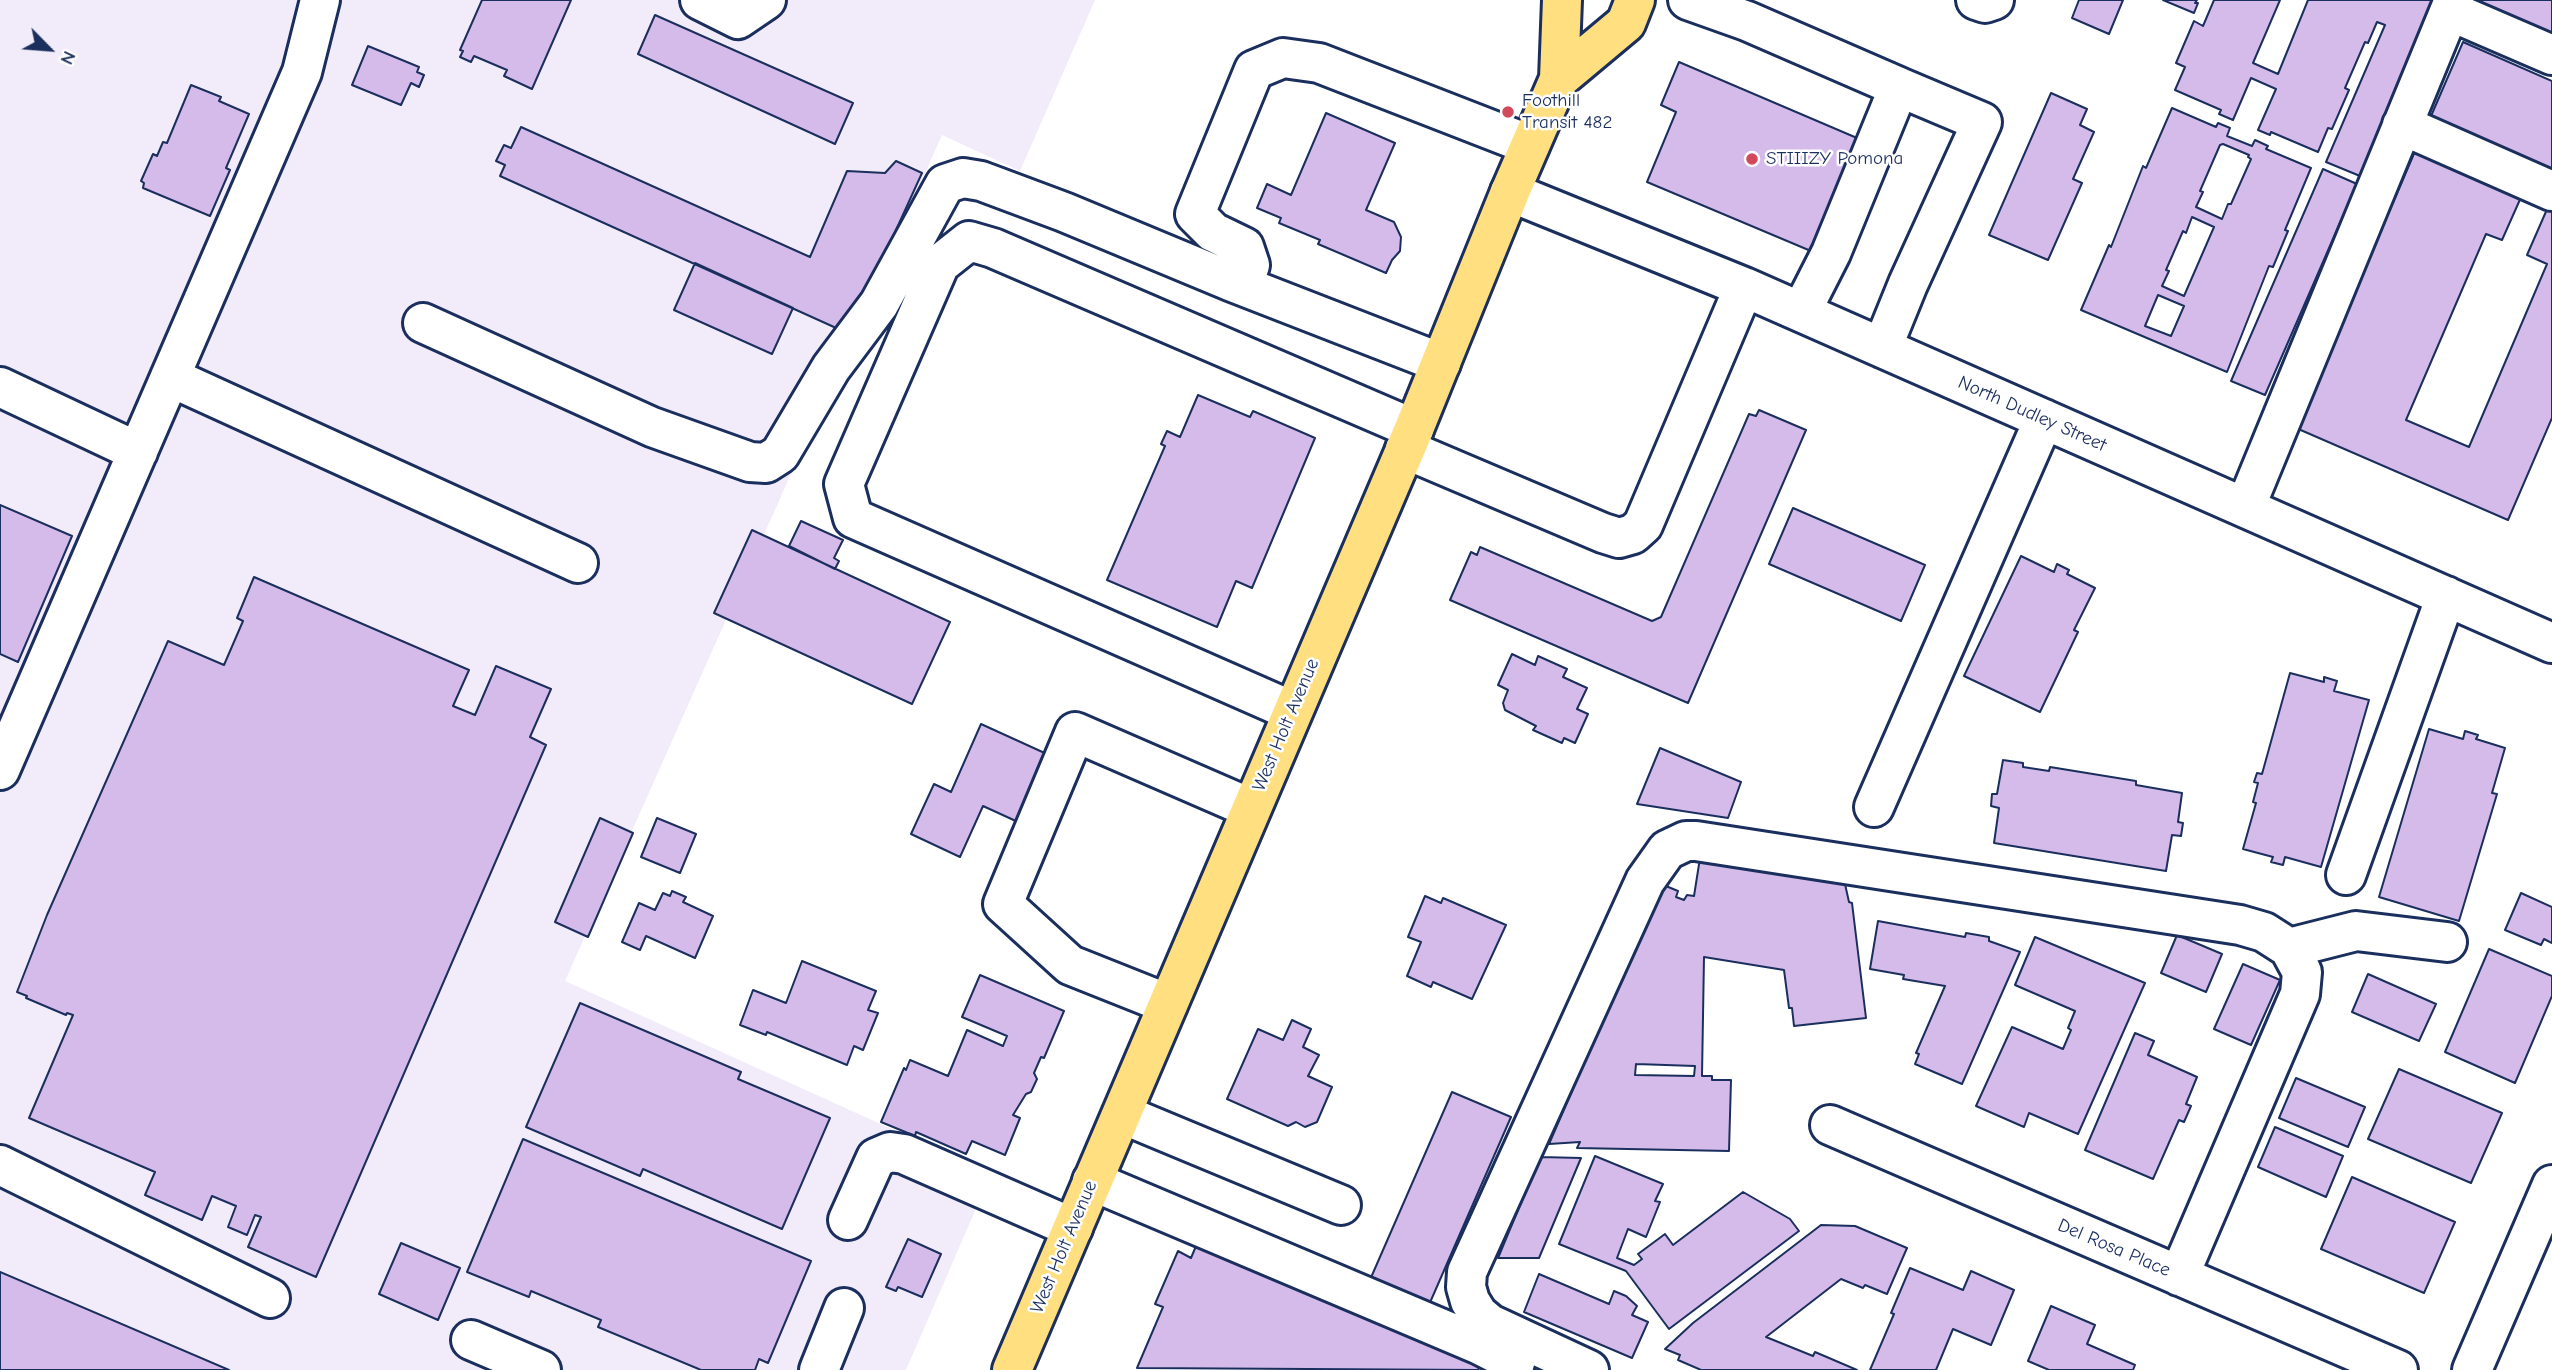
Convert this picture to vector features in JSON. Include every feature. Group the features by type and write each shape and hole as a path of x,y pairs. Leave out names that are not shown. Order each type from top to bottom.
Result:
{"main road":[{"name":"West Holt Avenue","path":"1012,1370 1409,439 1559,79 1562,0"},
{"name":"West Holt Avenue","path":"1559,79 1626,23 1635,0"}],"street":[{"path":"0,770 302,72 320,0"},
{"path":"700,0 738,19 766,0"},
{"path":"1688,0 1748,22 1982,122 1908,284 1882,348"},
{"path":"1976,0 1985,3 1994,0"},
{"path":"2245,508 2452,5 2552,55"},
{"path":"1243,286 1250,265 1244,247 1213,232 1195,214 1254,70 1283,58 1319,63 1530,145"},
{"path":"1801,312 1831,253 1899,87"},
{"path":"2402,125 2552,191"},
{"path":"423,323 652,427 750,462 766,463 780,454 831,368 879,304 945,184 963,178 981,181 1064,212 1243,286 1441,363"},
{"name":"North Dudley Street","path":"1510,192 1744,287 2552,643"},
{"path":"1292,711 853,518 844,484 940,264 969,241 993,248 1409,439 1603,533 1619,538 1633,534 1643,525 1744,287"},
{"path":"170,377 578,563"},
{"path":"0,387 138,452"},
{"path":"1874,807 2044,419"},
{"path":"2346,875 2446,596"},
{"path":"1168,1004 1070,965 1003,904 1075,732 1250,808"},
{"path":"1589,1370 1490,1324 1478,1314 1470,1301 1466,1287 1467,1272 1645,881 1667,850 1676,844 1696,841 2240,925 2264,932 2289,948 2302,972 2300,994 2179,1276"},
{"path":"2289,948 2356,931 2447,942"},
{"path":"1122,1114 1341,1205"},
{"name":"Del Rosa Place","path":"1830,1125 2398,1370"},
{"path":"848,1220 876,1158 890,1152 904,1154 1073,1228"},
{"path":"0,1165 270,1298"},
{"path":"1092,1181 1480,1345 1519,1368"},
{"path":"2472,1370 2552,1185"},
{"path":"819,1370 844,1308"},
{"path":"471,1340 541,1370"}],"shaded area":[{"path":"0,0 1095,0 1020,171 942,135 565,981 991,1174 906,1370 0,1370"}],"building":[{"path":"482,0 571,0 532,89 504,76 507,70 474,56 471,62 460,57 463,51 460,50"},
{"path":"2079,0 2123,0 2109,34 2072,18"},
{"path":"2163,0 2197,0 2195,3 2198,3 2194,13"},
{"path":"2214,0 2280,0 2253,63 2278,74 2308,0 2435,0 2360,176 2326,162 2385,25 2377,22 2368,43 2365,42 2345,88 2349,90 2332,129 2328,128 2318,152 2271,132 2270,135 2258,130 2276,89 2251,78 2233,120 2219,114 2221,110 2175,90 2185,67 2176,63 2194,21 2203,26"},
{"path":"2470,0 2552,0 2552,35"},
{"path":"655,15 853,103 835,144 638,54"},
{"path":"2463,42 2552,81 2552,176 2428,123"},
{"path":"368,46 419,67 417,72 424,75 419,87 411,83 401,105 352,85"},
{"name":"STIIIZY Pomona","path":"1679,62 1857,138 1839,181 1848,185 1818,254 1647,182 1676,112 1661,105"},
{"path":"191,85 221,97 219,101 249,114 226,168 230,170 210,216 143,188 144,183 141,181 153,154 157,156 163,142 167,143"},
{"path":"2051,93 2087,109 2080,125 2094,132 2073,179 2082,183 2048,260 1989,235"},
{"path":"2172,108 2216,127 2218,123 2230,128 2227,136 2252,146 2255,140 2268,146 2266,149 2311,168 2285,230 2288,231 2273,267 2269,266 2227,372 2081,310 2109,245 2111,247 2143,166 2146,168","holes":["2220,145 2249,155 2251,159 2222,219 2196,207 2203,192 2200,191","2192,217 2214,227 2184,296 2162,286 2183,231 2186,233","2158,295 2184,306 2171,336 2145,326"]},
{"path":"1326,113 1395,143 1366,210 1394,222 1401,237 1400,251 1386,273 1318,244 1320,240 1279,223 1281,218 1257,208 1267,184 1291,195"},
{"path":"521,127 810,257 847,171 885,173 896,161 922,173 865,298 845,332 500,176 505,165 496,161 504,145 511,148"},
{"path":"2416,149 2522,195 2502,240 2486,234 2406,420 2469,447 2547,264 2527,255 2548,207 2552,209 2552,418 2508,520 2296,428"},
{"path":"2323,169 2357,184 2265,395 2231,381"},
{"path":"695,263 793,308 772,354 674,310"},
{"path":"1198,395 1250,417 1253,411 1315,438 1252,588 1236,581 1217,627 1107,580 1165,446 1161,444 1167,431 1180,437"},
{"path":"1759,410 1806,430 1688,703 1450,600 1471,552 1477,555 1480,547 1652,621 1661,617 1749,414 1756,416"},
{"path":"0,505 72,536 18,662 0,654"},
{"path":"1793,508 1925,565 1901,621 1769,564"},
{"path":"801,521 843,540 834,558 839,561 835,569 789,546"},
{"path":"752,530 950,622 912,704 714,613"},
{"path":"2021,556 2054,572 2057,564 2069,570 2067,574 2095,588 2074,630 2078,632 2040,712 1964,676"},
{"path":"254,577 469,670 453,706 475,715 496,666 551,689 530,737 546,745 316,1277 248,1247 261,1217 255,1215 247,1235 228,1227 236,1206 212,1196 202,1220 145,1195 155,1172 29,1118 73,1015 66,1015 17,992 47,915 168,641 224,665 243,621 237,618"},
{"path":"1512,654 1535,665 1538,656 1567,669 1563,677 1587,688 1577,709 1588,714 1575,743 1564,738 1562,743 1533,730 1536,726 1505,710 1503,703 1508,690 1498,685"},
{"path":"2290,673 2324,682 2324,677 2337,681 2334,691 2369,700 2321,867 2285,857 2283,865 2271,862 2273,857 2243,849 2256,803 2253,802 2258,783 2254,782 2257,773 2262,774"},
{"path":"981,724 1049,755 1018,822 983,806 960,857 911,834 934,784 951,792"},
{"path":"2429,729 2463,739 2465,731 2478,735 2476,739 2505,748 2492,793 2497,794 2459,921 2379,897"},
{"path":"1660,748 1741,782 1728,818 1637,804"},
{"path":"2003,760 2023,763 2023,767 2049,771 2050,767 2136,781 2136,785 2182,793 2178,822 2183,823 2181,836 2172,835 2166,871 1994,843 1999,808 1991,806 1992,794 1997,794"},
{"path":"600,818 633,833 588,937 555,922"},
{"path":"657,818 696,834 680,873 641,857"},
{"path":"1700,858 1845,884 1849,902 1852,903 1866,1018 1794,1026 1784,970 1704,957 1702,1076 1712,1076 1712,1080 1731,1080 1729,1151 1577,1148 1580,1142 1549,1144 1661,884 1678,891 1676,897 1684,900 1687,895 1694,896","holes":["1636,1064 1695,1066 1694,1076 1635,1075"]},
{"path":"672,891 686,897 683,902 713,916 695,958 646,936 640,950 622,942 639,903 655,910 663,893 670,896"},
{"path":"2521,893 2552,907 2552,943 2544,939 2541,945 2505,930"},
{"path":"1425,896 1441,903 1443,898 1506,925 1472,999 1433,982 1431,987 1407,976 1421,942 1408,937"},
{"path":"1878,921 1965,937 1966,933 1989,937 1989,941 2020,952 1962,1084 1915,1064 1919,1054 1916,1053 1945,986 1903,979 1904,975 1870,969"},
{"path":"2177,935 2222,954 2206,992 2161,973"},
{"path":"2035,937 2145,983 2078,1134 2029,1113 2024,1127 1976,1106 2012,1027 2063,1049 2071,1030 2068,1028 2075,1011 2015,985"},
{"path":"2489,949 2552,976 2552,996 2515,1083 2445,1052"},
{"path":"802,961 876,991 868,1010 878,1013 863,1050 854,1046 847,1065 767,1032 766,1035 740,1025 753,990 786,1003"},
{"path":"2243,964 2280,980 2251,1045 2214,1029"},
{"path":"2368,974 2436,1004 2419,1041 2352,1012"},
{"path":"980,975 1064,1011 1044,1058 1041,1057 1034,1073 1037,1079 1031,1092 1026,1094 1013,1115 1020,1118 1005,1155 972,1141 966,1154 916,1132 915,1136 881,1122 910,1060 948,1076 967,1030 1003,1046 1007,1036 962,1017"},
{"path":"580,1003 741,1072 738,1079 830,1118 782,1229 643,1169 640,1176 526,1127"},
{"path":"1292,1020 1311,1029 1303,1047 1319,1055 1308,1076 1332,1087 1317,1122 1305,1127 1296,1122 1288,1126 1227,1099 1258,1029 1283,1040"},
{"path":"2135,1033 2154,1041 2148,1055 2197,1077 2186,1104 2191,1106 2184,1122 2179,1120 2153,1179 2085,1150"},
{"path":"2399,1069 2502,1113 2471,1183 2368,1139"},
{"path":"2296,1078 2365,1107 2348,1147 2279,1118"},
{"path":"1452,1092 1511,1117 1425,1314 1366,1289"},
{"path":"2275,1127 2343,1156 2326,1197 2258,1167"},
{"path":"523,1139 811,1261 768,1363 759,1359 755,1370 701,1370 598,1327 601,1320 531,1291 529,1297 467,1272"},
{"path":"1595,1156 1663,1184 1655,1201 1660,1202 1646,1237 1628,1229 1617,1258 1634,1265 1642,1259 1638,1254 1665,1234 1673,1245 1743,1192 1790,1219 1799,1231 1669,1329 1626,1271 1559,1244"},
{"path":"1540,1157 1581,1158 1539,1258 1498,1258"},
{"path":"2352,1177 2455,1222 2424,1293 2321,1249"},
{"path":"1821,1225 1855,1226 1907,1248 1887,1294 1841,1279 1766,1337 1813,1356 1815,1352 1857,1370 1701,1370 1678,1360 1680,1355 1665,1349 1693,1323"},
{"path":"908,1239 941,1254 922,1297 898,1287 896,1291 886,1287"},
{"path":"401,1243 460,1268 438,1320 379,1294"},
{"path":"1196,1246 1324,1301 1326,1296 1481,1364 1478,1370 1137,1368 1163,1307 1155,1304 1178,1251 1191,1258"},
{"path":"1910,1268 1963,1290 1971,1271 2014,1290 1991,1345 1953,1329 1936,1370 1870,1370"},
{"path":"0,1272 229,1370 0,1370"},
{"path":"1539,1274 1609,1304 1614,1291 1626,1296 1637,1306 1632,1315 1648,1322 1632,1358 1524,1312"},
{"path":"2051,1306 2095,1325 2087,1344 2135,1365 2133,1370 2049,1370 2028,1361"}],"place":[{"name":"Foothill Transit 482","path":"1508,112"},
{"name":"STIIIZY Pomona","path":"1752,159"}]}
